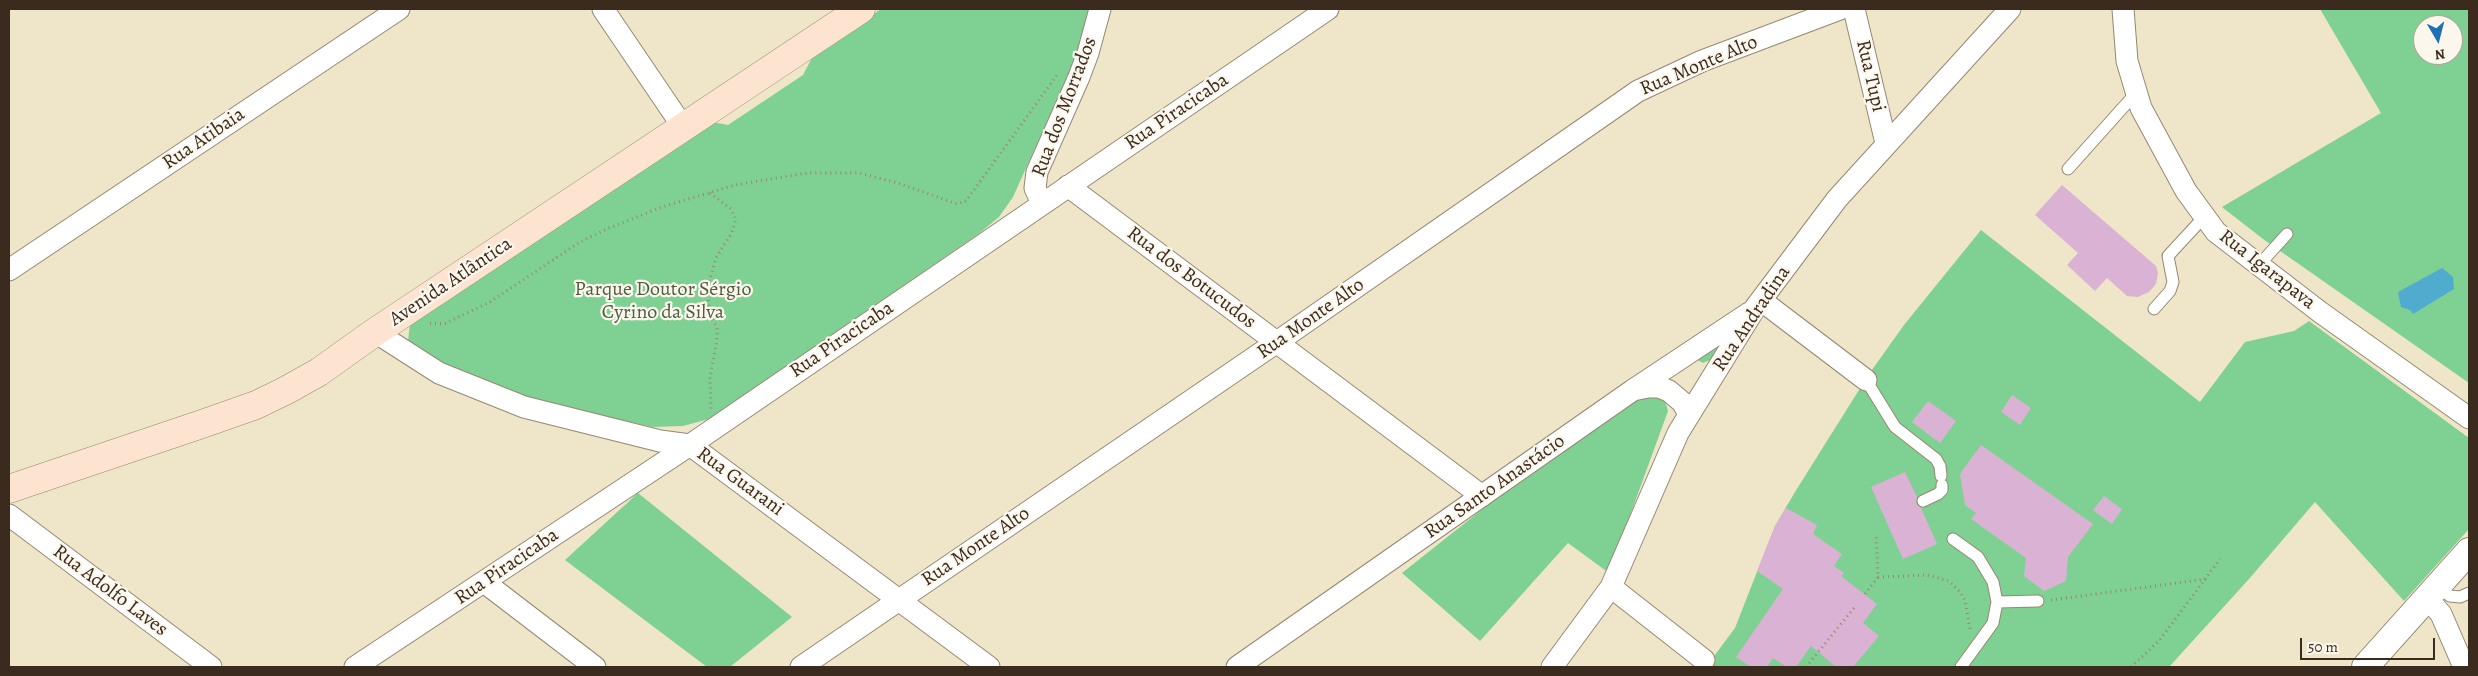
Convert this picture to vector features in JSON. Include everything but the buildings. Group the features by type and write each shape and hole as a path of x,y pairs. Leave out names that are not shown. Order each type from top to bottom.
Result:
{"main road":[{"name":"Avenida Atlântica","path":"9,489 256,405 319,372 403,313 861,9"}],"street":[{"name":"Rua Atibaia","path":"9,270 399,9"},
{"path":"603,9 682,127"},
{"name":"Rua dos Morrados","path":"1042,204 1035,188 1037,172 1079,77 1088,53 1100,9"},
{"name":"Rua Piracicaba","path":"355,667 690,445 1328,9"},
{"name":"Rua Monte Alto","path":"801,667 1277,342 1638,91 1702,61 1840,9"},
{"name":"Rua Tupi","path":"1854,9 1886,143"},
{"name":"Rua Igarapava","path":"2123,9 2127,62 2136,93 2154,131 2204,216 2216,232 2320,312 2469,418"},
{"name":"Rua Andradina","path":"1552,667 1611,587 1688,414 1758,305 1837,199 2002,12"},
{"name":"Rua dos Botucudos","path":"1068,186 1482,496"},
{"path":"1758,305 1866,380"},
{"name":"Rua Santo Anastácio","path":"1237,667 1633,390 1758,305"},
{"name":"Rua Guarani","path":"375,332 440,373 524,407 660,441 690,445 989,667"},
{"path":"1633,390 1659,387 1669,391 1682,402 1688,414"},
{"name":"Rua Adolfo Laves","path":"9,515 211,667"},
{"path":"2365,667 2468,555"},
{"path":"484,582 595,667"},
{"path":"1611,587 1704,660"},
{"path":"2433,593 2464,667"}],"lane":[{"path":"2068,169 2136,93"},
{"path":"2154,309 2170,291 2173,282 2168,256 2204,216"},
{"path":"2259,266 2287,234"},
{"path":"1866,380 1895,427 1936,459 1940,466 1942,490 1923,501"},
{"path":"1953,539 1978,557 1993,582 1997,602 1993,623 1961,667"},
{"path":"2433,593 2454,597 2469,593"},
{"path":"1997,602 2038,601"}],"path":[{"path":"403,313 410,323 444,324 490,302 580,242 609,228 662,207 751,182 807,173 843,172 879,177 957,204 966,201 1058,74"},
{"path":"710,193 731,209 736,220 731,234 716,258 707,289 710,314 717,328 718,340 709,392 712,417 717,426"},
{"path":"1865,594 1878,577 1876,534"},
{"path":"2131,667 2159,641 2220,559"},
{"path":"1878,577 1927,575 1949,581 1965,600 1971,635 1976,646"},
{"path":"2038,601 2206,579"},
{"path":"1806,667 1854,608"}],"green space":[{"name":"Parque Doutor Sérgio Cyrino da Silva","path":"881,9 1090,9 1077,55 1013,197 999,217 977,235 709,419 683,426 653,427 543,403 464,374 432,359 408,342 410,323 712,122 728,125 803,75 814,54"},
{"path":"2320,9 2469,9 2469,383 2263,239 2222,207 2381,113"},
{"path":"1981,230 2200,402 2245,342 2294,331 2309,321 2469,438 2469,529 2404,601 2315,502 2249,579 2169,667 1706,667 1735,628 1775,526 1869,374 1904,325"},
{"path":"1712,344 1717,348 1710,360 1703,363 1696,359"},
{"path":"1647,394 1654,394 1665,401 1668,411 1609,573 1568,543 1480,641 1402,573 1499,496"},
{"path":"638,493 792,617 730,667 707,667 565,560"}],"water":[{"path":"2442,268 2453,277 2454,289 2413,314 2410,310 2401,307 2398,292"}]}
